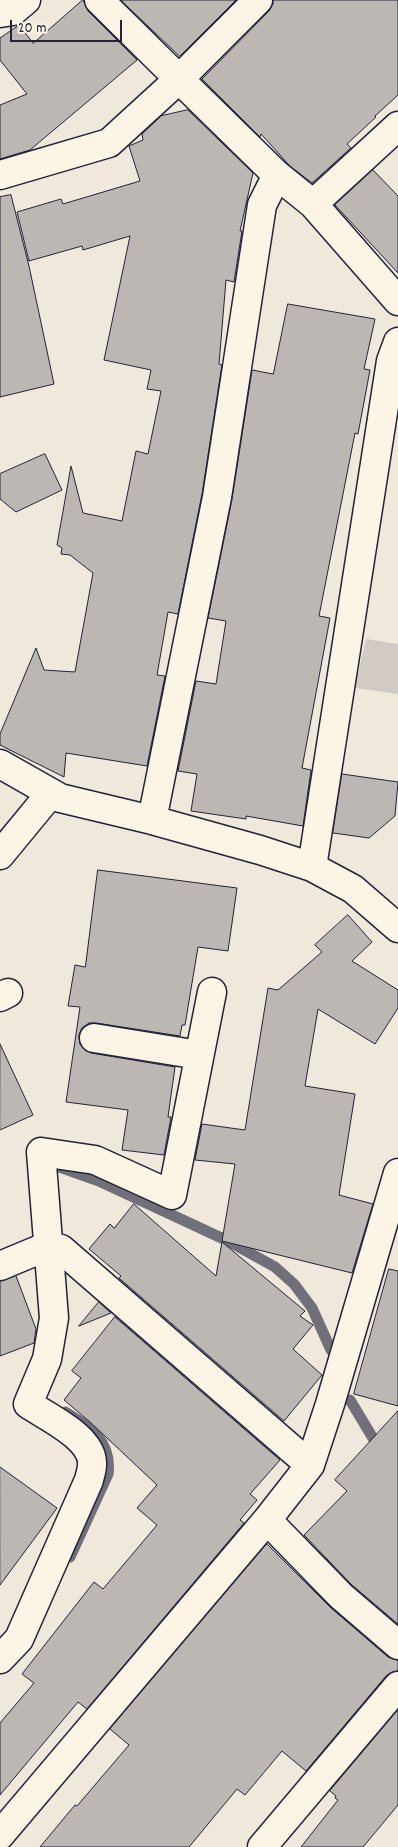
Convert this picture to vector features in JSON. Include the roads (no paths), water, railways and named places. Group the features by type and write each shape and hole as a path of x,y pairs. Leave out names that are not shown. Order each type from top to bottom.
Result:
{"street":[{"path":"0,13 13,11 26,0"},
{"path":"99,0 277,175 313,204 398,301"},
{"path":"0,175 109,143 179,79 258,0"},
{"path":"313,204 398,126"},
{"path":"152,820 217,497 262,205 277,175"},
{"path":"312,867 391,361 398,342"},
{"path":"0,764 60,798 152,820 260,850 312,867 353,889 398,928"},
{"path":"0,855 51,793"},
{"path":"0,1659 18,1639 89,1480 92,1464 90,1452 78,1436 28,1404 47,1359 54,1318 41,1152 95,1160 172,1195 212,992"},
{"path":"94,1038 199,1055"},
{"path":"5,1819 267,1520 310,1465 330,1404 398,1173"},
{"path":"0,1266 48,1246 61,1249 310,1465"},
{"path":"267,1520 341,1596 398,1645"},
{"path":"262,1847 398,1686"}],"waterway":[{"path":"54,1165 99,1181 228,1241 275,1267 294,1284 312,1308 331,1350"},
{"path":"350,1400 385,1458 398,1465"},
{"path":"65,1412 98,1437 107,1453 108,1463 108,1474 70,1557"}]}
